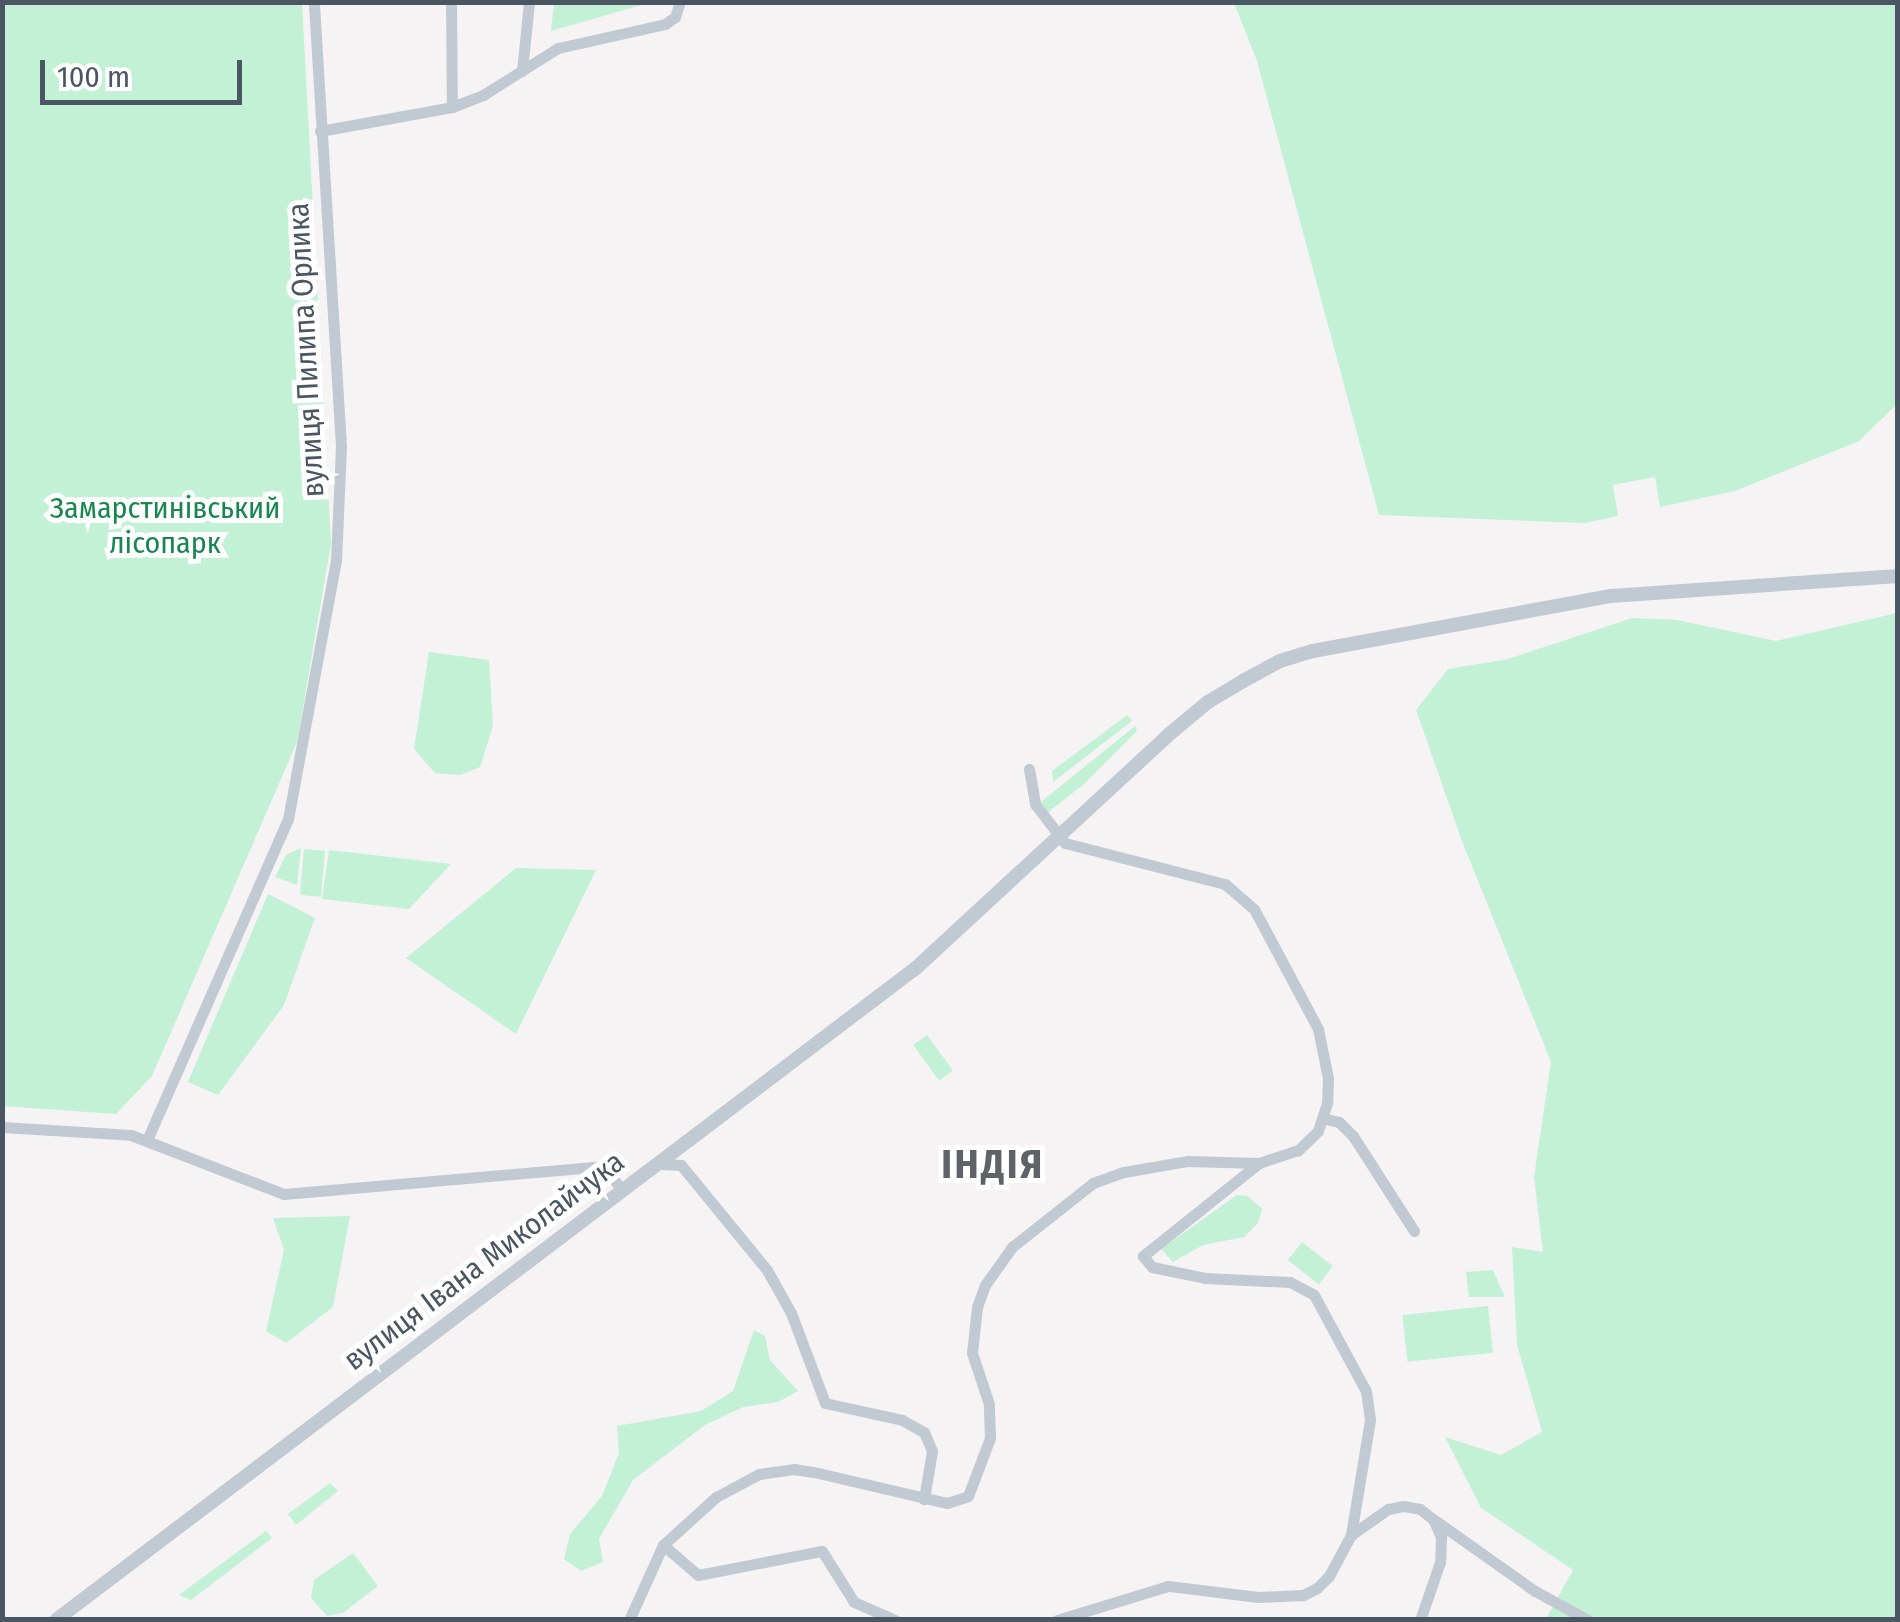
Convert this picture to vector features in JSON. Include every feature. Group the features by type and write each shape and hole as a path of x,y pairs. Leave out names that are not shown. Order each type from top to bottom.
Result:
{"street":[{"name":"вулиця Пилипа Орлика","path":"147,1140 288,818 298,784 336,561 341,472 314,2"},
{"path":"451,2 452,106"},
{"path":"522,71 530,2"},
{"path":"320,132 452,106 558,48 665,24 675,18 680,2"},
{"path":"661,1164 916,968 1056,834 1208,702 1280,661 1611,596 1898,576"},
{"path":"1029,769 1035,804 1056,834 1086,850 1225,884 1254,909 1318,1029 1328,1078 1318,1130 1298,1150 1259,1164 1143,1256 1152,1267 1205,1278 1290,1282 1314,1296 1366,1391 1368,1446 1351,1535 1329,1576 1303,1595 1258,1597 1168,1586 1057,1620"},
{"path":"1322,1118 1339,1122 1353,1136 1414,1231"},
{"path":"2,1127 103,1131 147,1140 284,1194 605,1166 621,1190"},
{"path":"629,1620 663,1544 716,1497 775,1470 814,1472 924,1498 959,1502 968,1496 985,1460 991,1415 972,1353 973,1334 984,1284 1012,1248 1093,1183 1124,1172 1188,1160 1259,1164"},
{"name":"вулиця Івана Миколайчука","path":"56,1620 621,1190 661,1164 681,1165 768,1270 790,1313 824,1403 902,1420 924,1432 932,1451 924,1498"},
{"path":"1351,1535 1388,1509 1420,1509 1535,1592 1588,1620"},
{"path":"1420,1620 1440,1562 1442,1537 1433,1519"},
{"path":"663,1544 698,1575 822,1551 854,1602 895,1620"}],"green space":[{"path":"554,2 649,3 551,31"},
{"name":"Замарстинівський лісопарк","path":"2,3 302,3 331,544 297,742 152,1076 116,1114 3,1106"},
{"path":"1234,3 1897,3 1897,404 1859,441 1735,491 1660,507 1655,477 1613,485 1618,516 1585,523 1379,515 1257,61"},
{"path":"1897,613 1897,1619 1546,1619 1573,1570 1481,1508 1445,1437 1501,1455 1542,1432 1517,1345 1512,1247 1543,1252 1534,1177 1551,1062 1462,841 1416,710 1448,669 1508,659 1632,618 1677,620 1776,641"},
{"path":"429,652 489,660 493,726 480,767 460,775 435,773 414,749"},
{"path":"1127,715 1132,721 1053,782 1052,771"},
{"path":"1135,726 1137,731 1084,784 1046,814 1041,802"},
{"path":"301,848 297,885 275,877 286,855"},
{"path":"304,849 325,851 321,897 300,895"},
{"path":"329,850 451,864 409,909 322,899"},
{"path":"516,868 596,870 516,1034 406,958"},
{"path":"268,894 315,918 284,1005 218,1095 188,1082"},
{"path":"927,1035 953,1071 939,1081 913,1045"},
{"path":"1237,1195 1248,1196 1262,1209 1258,1223 1244,1237 1203,1245 1173,1262 1161,1249"},
{"path":"350,1216 333,1307 286,1343 266,1331 284,1250 273,1218"},
{"path":"1302,1242 1333,1266 1319,1284 1288,1260"},
{"path":"1493,1270 1505,1297 1469,1297 1466,1272"},
{"path":"1488,1306 1493,1353 1407,1362 1402,1315"},
{"path":"754,1330 765,1336 770,1360 798,1391 778,1402 743,1407 705,1425 633,1480 599,1539 603,1562 581,1571 564,1559 570,1534 602,1496 619,1453 617,1426 701,1411 733,1391"},
{"path":"330,1483 338,1491 296,1525 288,1514"},
{"path":"266,1531 272,1538 191,1600 179,1595"},
{"path":"353,1553 378,1586 343,1613 327,1616 311,1598 314,1580"}],"district":[{"name":"ІНДІЯ","path":"993,1165"}]}
